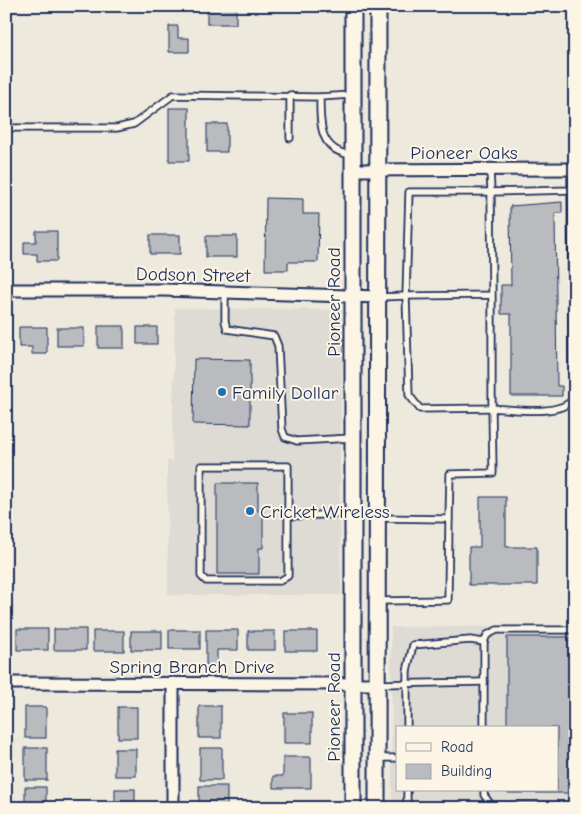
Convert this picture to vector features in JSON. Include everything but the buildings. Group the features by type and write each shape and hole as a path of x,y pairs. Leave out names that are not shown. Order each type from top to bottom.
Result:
{"main road":[{"name":"Pioneer Road","path":"353,6 353,808"},
{"path":"376,808 378,6"},
{"path":"353,516 377,518"}],"street":[{"name":"Pioneer Oaks","path":"354,163 379,170 573,169"},
{"name":"Dodson Street","path":"6,290 225,292 378,297"},
{"name":"Spring Branch Drive","path":"6,683 377,684"},
{"path":"172,808 173,683"}],"lane":[{"path":"6,128 117,128 134,124 173,95 354,95"},
{"path":"290,95 290,138"},
{"path":"320,96 320,120 324,138 339,154 354,163"},
{"path":"377,601 448,600 450,474 493,473 490,169"},
{"path":"571,190 409,192 406,296 409,395 420,409 492,408 558,410 568,405 573,399 571,190 573,169"},
{"path":"225,292 225,322 227,329 274,336 278,346 282,429 285,437 297,441 353,438"},
{"path":"378,297 492,295"},
{"path":"201,466 288,466 289,516 288,576 280,581 206,581 201,576 201,466"},
{"path":"289,516 353,516"},
{"path":"377,518 449,519"},
{"path":"484,726 484,642 487,635 496,630 575,630"},
{"path":"407,726 409,655 413,644 470,640 484,642"},
{"path":"377,684 484,682"},
{"path":"376,758 396,758"},
{"path":"406,808 407,792"},
{"path":"484,792 484,796 494,807 575,807"}],"shaded area":[{"path":"175,308 343,310 340,462 341,595 168,595 167,461 172,461"},
{"path":"575,626 575,808 392,808 391,627"}],"place":[{"name":"Family Dollar","path":"222,392"},
{"name":"Cricket Wireless","path":"250,511"}]}
